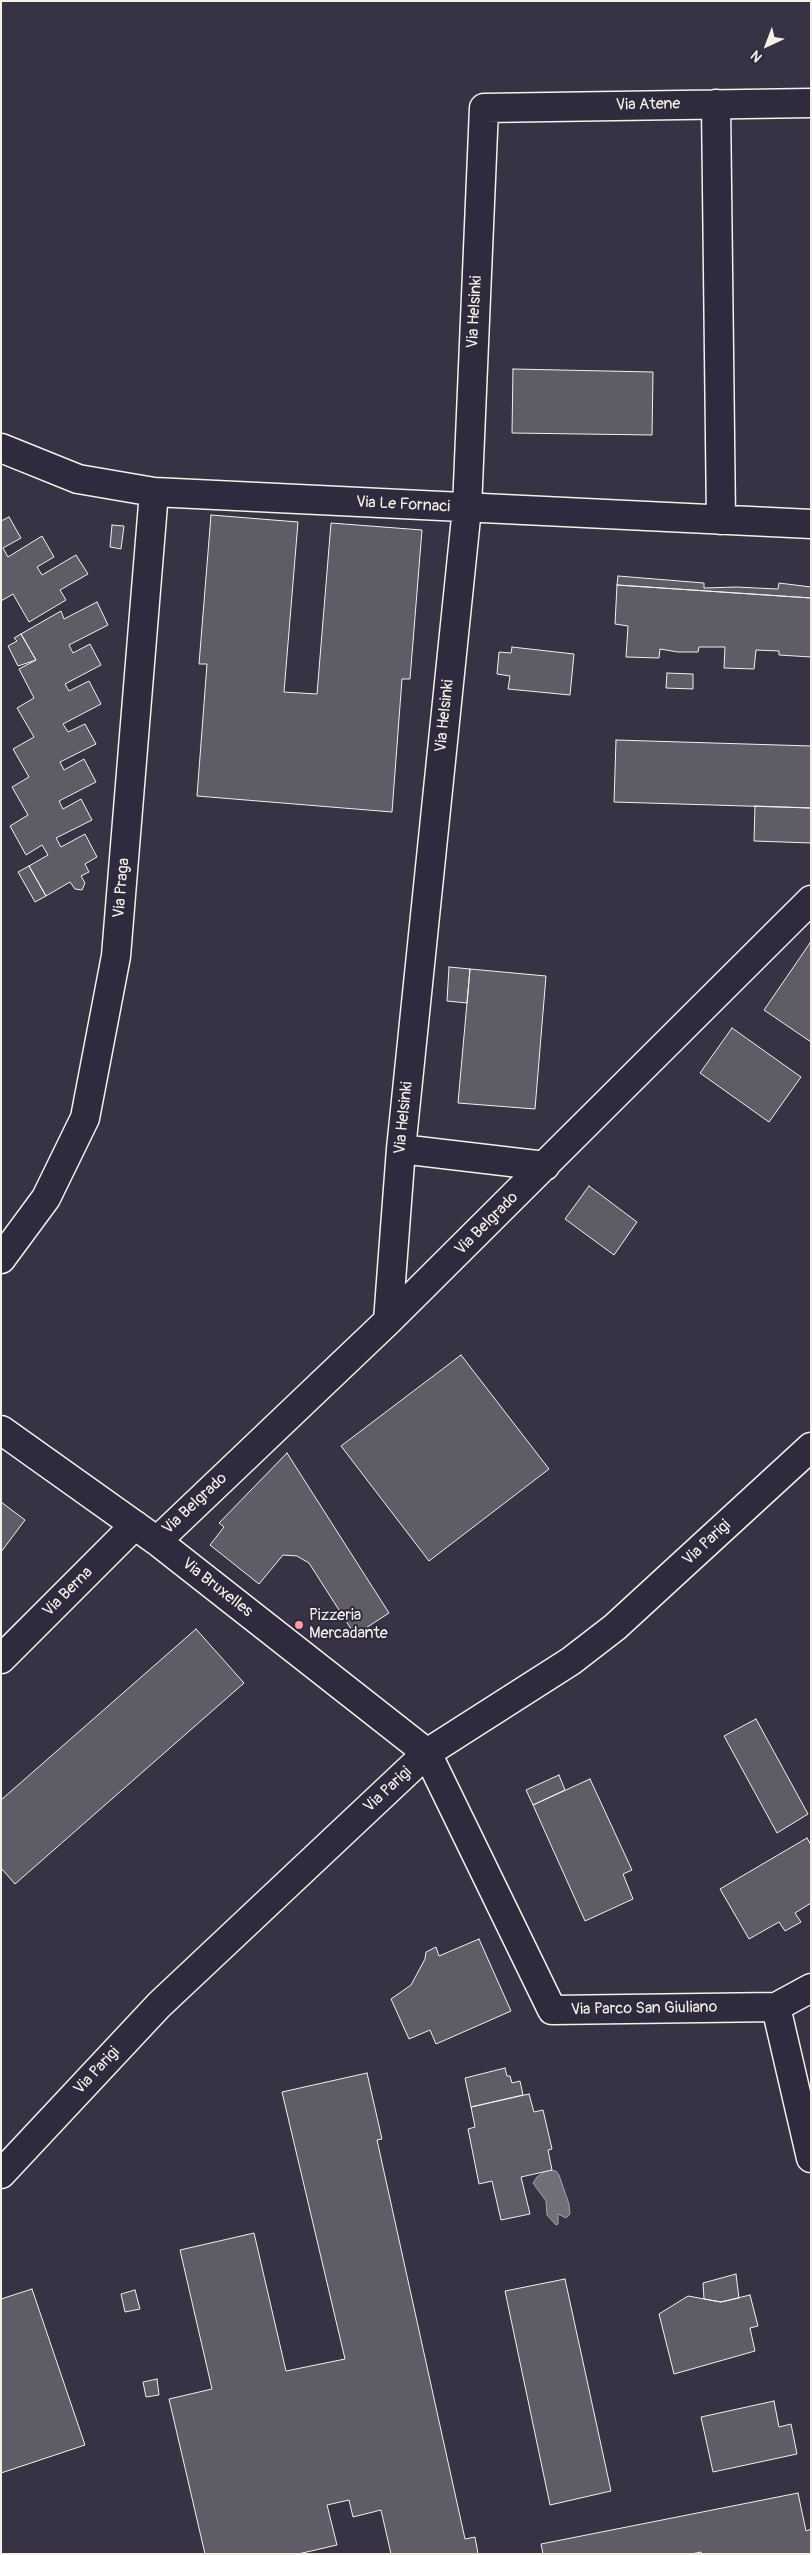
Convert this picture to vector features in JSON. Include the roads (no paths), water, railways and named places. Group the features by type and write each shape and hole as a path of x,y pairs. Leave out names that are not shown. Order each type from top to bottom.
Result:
{"street":[{"name":"Via Atene","path":"484,108 811,103"},
{"path":"716,104 721,520"},
{"name":"Via Helsinki","path":"388,1321 401,1149 467,508 484,108"},
{"name":"Via Le Fornaci","path":"1,448 78,478 154,492 811,524"},
{"name":"Via Praga","path":"1,1259 46,1198 85,1118 116,956 154,492"},
{"name":"Via Belgrado","path":"157,1540 388,1321 811,900"},
{"path":"401,1149 545,1166"},
{"name":"Via Bruxelles","path":"1,1430 157,1540 428,1753"},
{"name":"Via Parigi","path":"1,2174 159,2006 428,1753 572,1661 615,1628 811,1447"},
{"name":"Via Berna","path":"1,1659 135,1525"},
{"name":"Via Parco San Giuliano","path":"428,1753 552,2010 776,2007"},
{"path":"811,1988 776,2007 811,2158"}],"place":[{"name":"Pizzeria Mercadante","path":"299,1625"}]}
